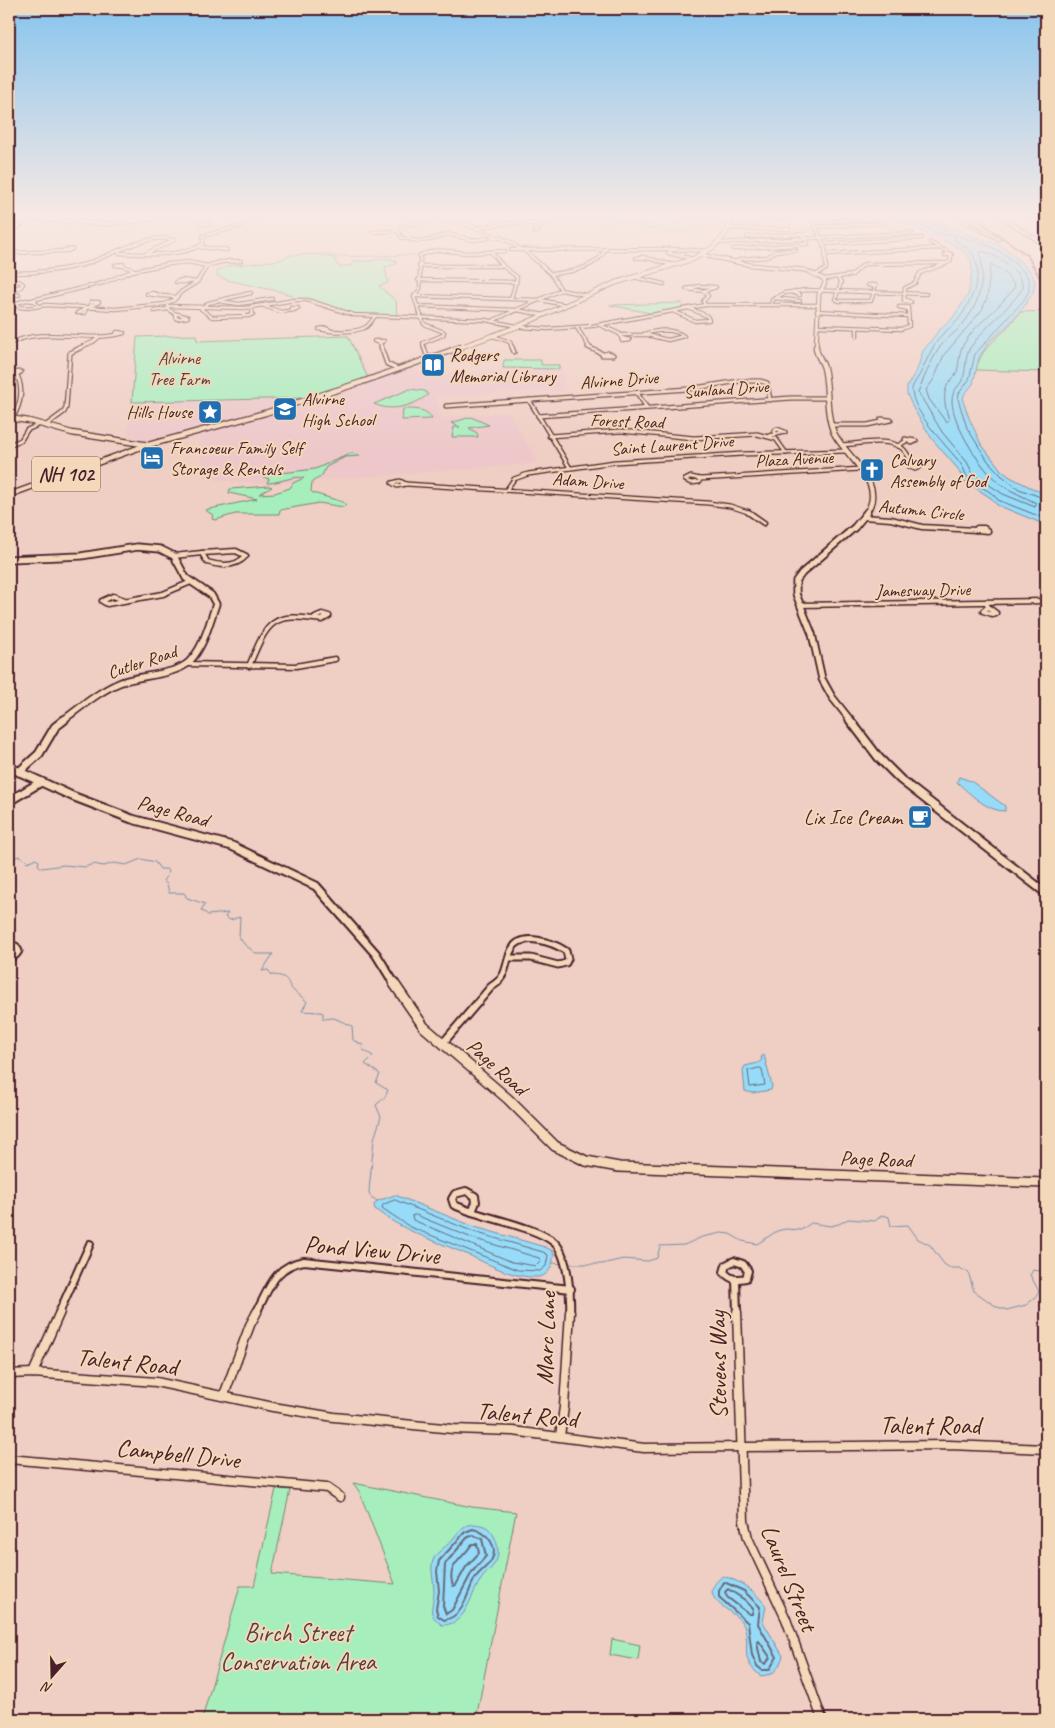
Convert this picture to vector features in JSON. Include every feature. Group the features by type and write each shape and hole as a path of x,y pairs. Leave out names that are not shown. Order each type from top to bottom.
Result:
{"main road":[{"name":"NH 102","path":"9,495 141,446 307,401 398,370 519,326 583,297"}],"street":[{"path":"18,306 17,303 20,301 46,297"},
{"path":"172,297 177,297"},
{"path":"9,306 26,308 37,305 116,309 156,305 170,302 177,297"},
{"path":"202,307 208,302 233,297"},
{"path":"414,297 421,318 426,326 444,332 443,336 423,343 427,356 430,358"},
{"path":"435,297 540,300 566,305"},
{"path":"493,320 546,297"},
{"path":"705,305 703,301 707,297"},
{"path":"771,305 775,298 778,297"},
{"path":"820,297 815,350 824,368 826,398 831,425 835,436 868,479 872,498 871,504 855,527 800,574 795,586 800,605 812,634 822,679 828,691 879,758 930,805 1046,893"},
{"path":"835,297 835,299 838,301 867,302 872,300 873,297"},
{"path":"775,298 800,301"},
{"path":"32,300 37,305"},
{"path":"218,300 233,304 259,301"},
{"path":"161,310 202,307 251,308 296,301 317,303 314,305 323,304 350,314 493,320 543,329 600,325 705,305 818,305"},
{"path":"264,306 277,312 294,310"},
{"path":"417,306 517,310 544,315"},
{"path":"202,307 201,310 213,317 252,315 251,308"},
{"path":"168,308 177,318 188,317 174,313"},
{"path":"672,311 694,321 702,322 709,320 707,316 689,308"},
{"path":"817,326 895,330 906,328 909,326 908,309"},
{"path":"817,311 908,316"},
{"path":"330,330 362,328 367,326 375,316"},
{"path":"600,325 621,337 666,331 680,333 684,336 661,339 644,334"},
{"path":"577,328 588,347 603,354"},
{"path":"857,328 857,336"},
{"path":"9,344 22,338 36,336 99,337 116,334"},
{"path":"493,336 510,342 514,352"},
{"path":"9,445 21,440 27,430 43,425 66,408 70,353 78,347 94,342 99,337"},
{"path":"380,343 387,364 398,370"},
{"path":"9,374 17,375 21,382 20,400 10,419 141,446"},
{"name":"Alvirne Drive","path":"446,406 688,389 723,382 764,382 770,400"},
{"path":"637,392 647,408"},
{"name":"Sunland Drive","path":"538,416 826,398"},
{"path":"529,400 570,468"},
{"path":"831,425 867,425 883,421"},
{"name":"Forest Road","path":"549,436 621,431 694,438 750,434 769,436"},
{"path":"769,436 776,433"},
{"path":"769,436 778,442 786,453"},
{"path":"898,446 906,441"},
{"path":"842,445 880,444 898,446 903,448 914,465"},
{"name":"Saint Laurent Drive","path":"507,489 512,481 523,475 640,460 847,451"},
{"name":"Plaza Avenue","path":"700,479 861,469"},
{"name":"Adam Drive","path":"406,484 708,503 749,512 764,523"},
{"name":"Autumn Circle","path":"863,517 891,519 928,528 976,530"},
{"path":"9,559 76,557 137,547 160,549 174,556 234,551 242,552 246,556 238,562 216,564 207,562 202,554"},
{"name":"Cutler Road","path":"19,772 39,754 55,726 94,696 121,682 159,674 188,664 199,650 216,607 216,602 211,595 185,576 174,556"},
{"path":"125,600 121,597 112,596 104,598 102,601 107,604 163,594 191,582"},
{"name":"Jamesway Drive","path":"800,605 1046,602"},
{"path":"249,666 265,628 270,623 282,619 314,617"},
{"path":"188,664 296,666 335,659"},
{"name":"Page Road","path":"9,767 132,819 232,846 316,886 329,898 376,954 424,1027 508,1099 555,1146 576,1157 597,1163 672,1169 1046,1183"},
{"path":"9,801 41,782"},
{"path":"443,1043 460,1027 491,988 503,977 514,945 527,940 542,941 558,946 567,952 568,958 566,963 558,965 531,958 510,958"},
{"path":"9,945 16,946 19,951 16,955 9,958"},
{"name":"Marc Lane","path":"472,1212 546,1236 557,1245 562,1256 571,1289 564,1407 560,1436"},
{"path":"33,1373 90,1244"},
{"name":"Pond View Drive","path":"224,1395 250,1325 277,1273 292,1262 304,1261 571,1289"},
{"name":"Stevens Way","path":"736,1280 740,1448"},
{"name":"Talent Road","path":"9,1374 33,1373 156,1382 273,1407 334,1417 453,1429 513,1431 644,1448 949,1445 1046,1449"},
{"name":"Laurel Street","path":"740,1448 743,1506 748,1538 786,1619 822,1719"},
{"name":"Campbell Drive","path":"9,1458 327,1488 340,1497"}],"shaded area":[{"name":"Alvirne High School","path":"197,334 198,341 349,336 372,380 410,367 426,376 504,369 562,369 564,390 435,396 442,418 509,412 538,463 271,484 205,479 198,430 148,443 127,441 137,337"}],"green space":[{"path":"293,297 391,297 396,301 397,317 358,315 318,302 297,300"},
{"path":"682,303 683,308 650,313 610,305"},
{"path":"1046,311 1046,372 976,370 980,358 987,348 1021,312"},
{"name":"Alvirne Tree Farm","path":"196,335 197,341 348,336 368,378 310,398 132,402 137,337"},
{"path":"504,360 541,360 541,365 559,365 559,369 503,368"},
{"path":"410,389 425,391 428,395 415,403 401,407 387,408 374,404"},
{"path":"403,409 424,411 432,419 402,420"},
{"path":"471,417 489,425 469,428 477,433 478,437 452,437 454,427 460,427 451,423"},
{"path":"352,453 360,456 345,457 326,467 321,477 312,482 311,491 313,493 343,502 346,505 343,507 319,503 280,510 279,514 235,514 215,520 212,519 213,515 205,510 257,499 229,493 230,489 269,486 272,487 259,494 275,493 290,488 293,483 304,478 297,477 267,483 269,479 261,476 315,469"},
{"name":"Birch Street Conservation Area","path":"353,1483 472,1507 516,1512 476,1719 202,1719 240,1586 254,1586 276,1489 290,1490 272,1574 395,1584 359,1491"},
{"path":"612,1639 640,1645 638,1660 610,1655"}],"water":[{"path":"967,297 1031,297 1004,329 990,341 979,357 973,384 964,395 963,401 981,444 1002,471 1046,495 1046,525 997,505 991,498 963,480 958,469 932,439 913,408 907,394 907,386 917,370 923,351 939,330 952,319"},
{"path":"959,777 971,781 1005,806 1005,811 992,808 979,801 957,782"},
{"path":"764,1055 772,1086 771,1090 752,1093 745,1091 743,1070 745,1066 758,1063"},
{"path":"395,1195 475,1227 545,1247 553,1251 551,1268 542,1276 527,1277 518,1275 499,1269 418,1234 396,1223 375,1209 374,1205 377,1201"},
{"path":"472,1524 484,1526 492,1532 498,1548 497,1559 483,1576 462,1616 457,1621 442,1625 432,1613 434,1596 433,1560 460,1530"},
{"path":"723,1576 747,1587 766,1606 763,1622 783,1656 779,1666 772,1674 761,1676 749,1664 744,1626 740,1620 714,1598 712,1592 715,1584"}],"waterway":[{"path":"9,858 21,856 27,862 35,859 39,861 38,865 42,868 64,865 85,867 93,864 104,866 114,863 126,865 141,859 155,862 160,869 166,869 169,872 163,881 167,884 169,893 184,893 187,898 205,904 201,910 208,915 228,913 225,917 230,920 240,917 239,937 245,945 257,954 273,954 262,971 268,970 272,975 285,978 291,988 307,1002 302,1011 320,1012 323,1013 323,1019 334,1018 352,1026 353,1040 363,1045 362,1049 373,1056 365,1064 380,1074 376,1083 388,1090 385,1097 376,1105 381,1117 374,1139 369,1191 370,1196 377,1201"},
{"path":"569,1264 602,1264 623,1259 648,1261 657,1258 660,1246 684,1245 702,1237 721,1233 730,1234 742,1241 757,1244 777,1231 785,1229 801,1230 811,1223 830,1226 848,1219 875,1221 882,1215 889,1217 891,1226 908,1225 918,1239 930,1245 944,1264 950,1268 959,1268 968,1272 974,1291 997,1307 1007,1310 1026,1305 1036,1297 1039,1291 1030,1275 1033,1270 1046,1272"},
{"path":"553,1263 562,1264"}],"place":[{"name":"Rodgers Memorial Library","path":"433,365"},
{"name":"Alvirne High School","path":"285,409"},
{"name":"Hills House","path":"210,412"},
{"name":"Francoeur Family Self Storage & Rentals","path":"152,458"},
{"name":"Calvary Assembly of God","path":"872,470"},
{"name":"Lix Ice Cream","path":"920,817"}]}
